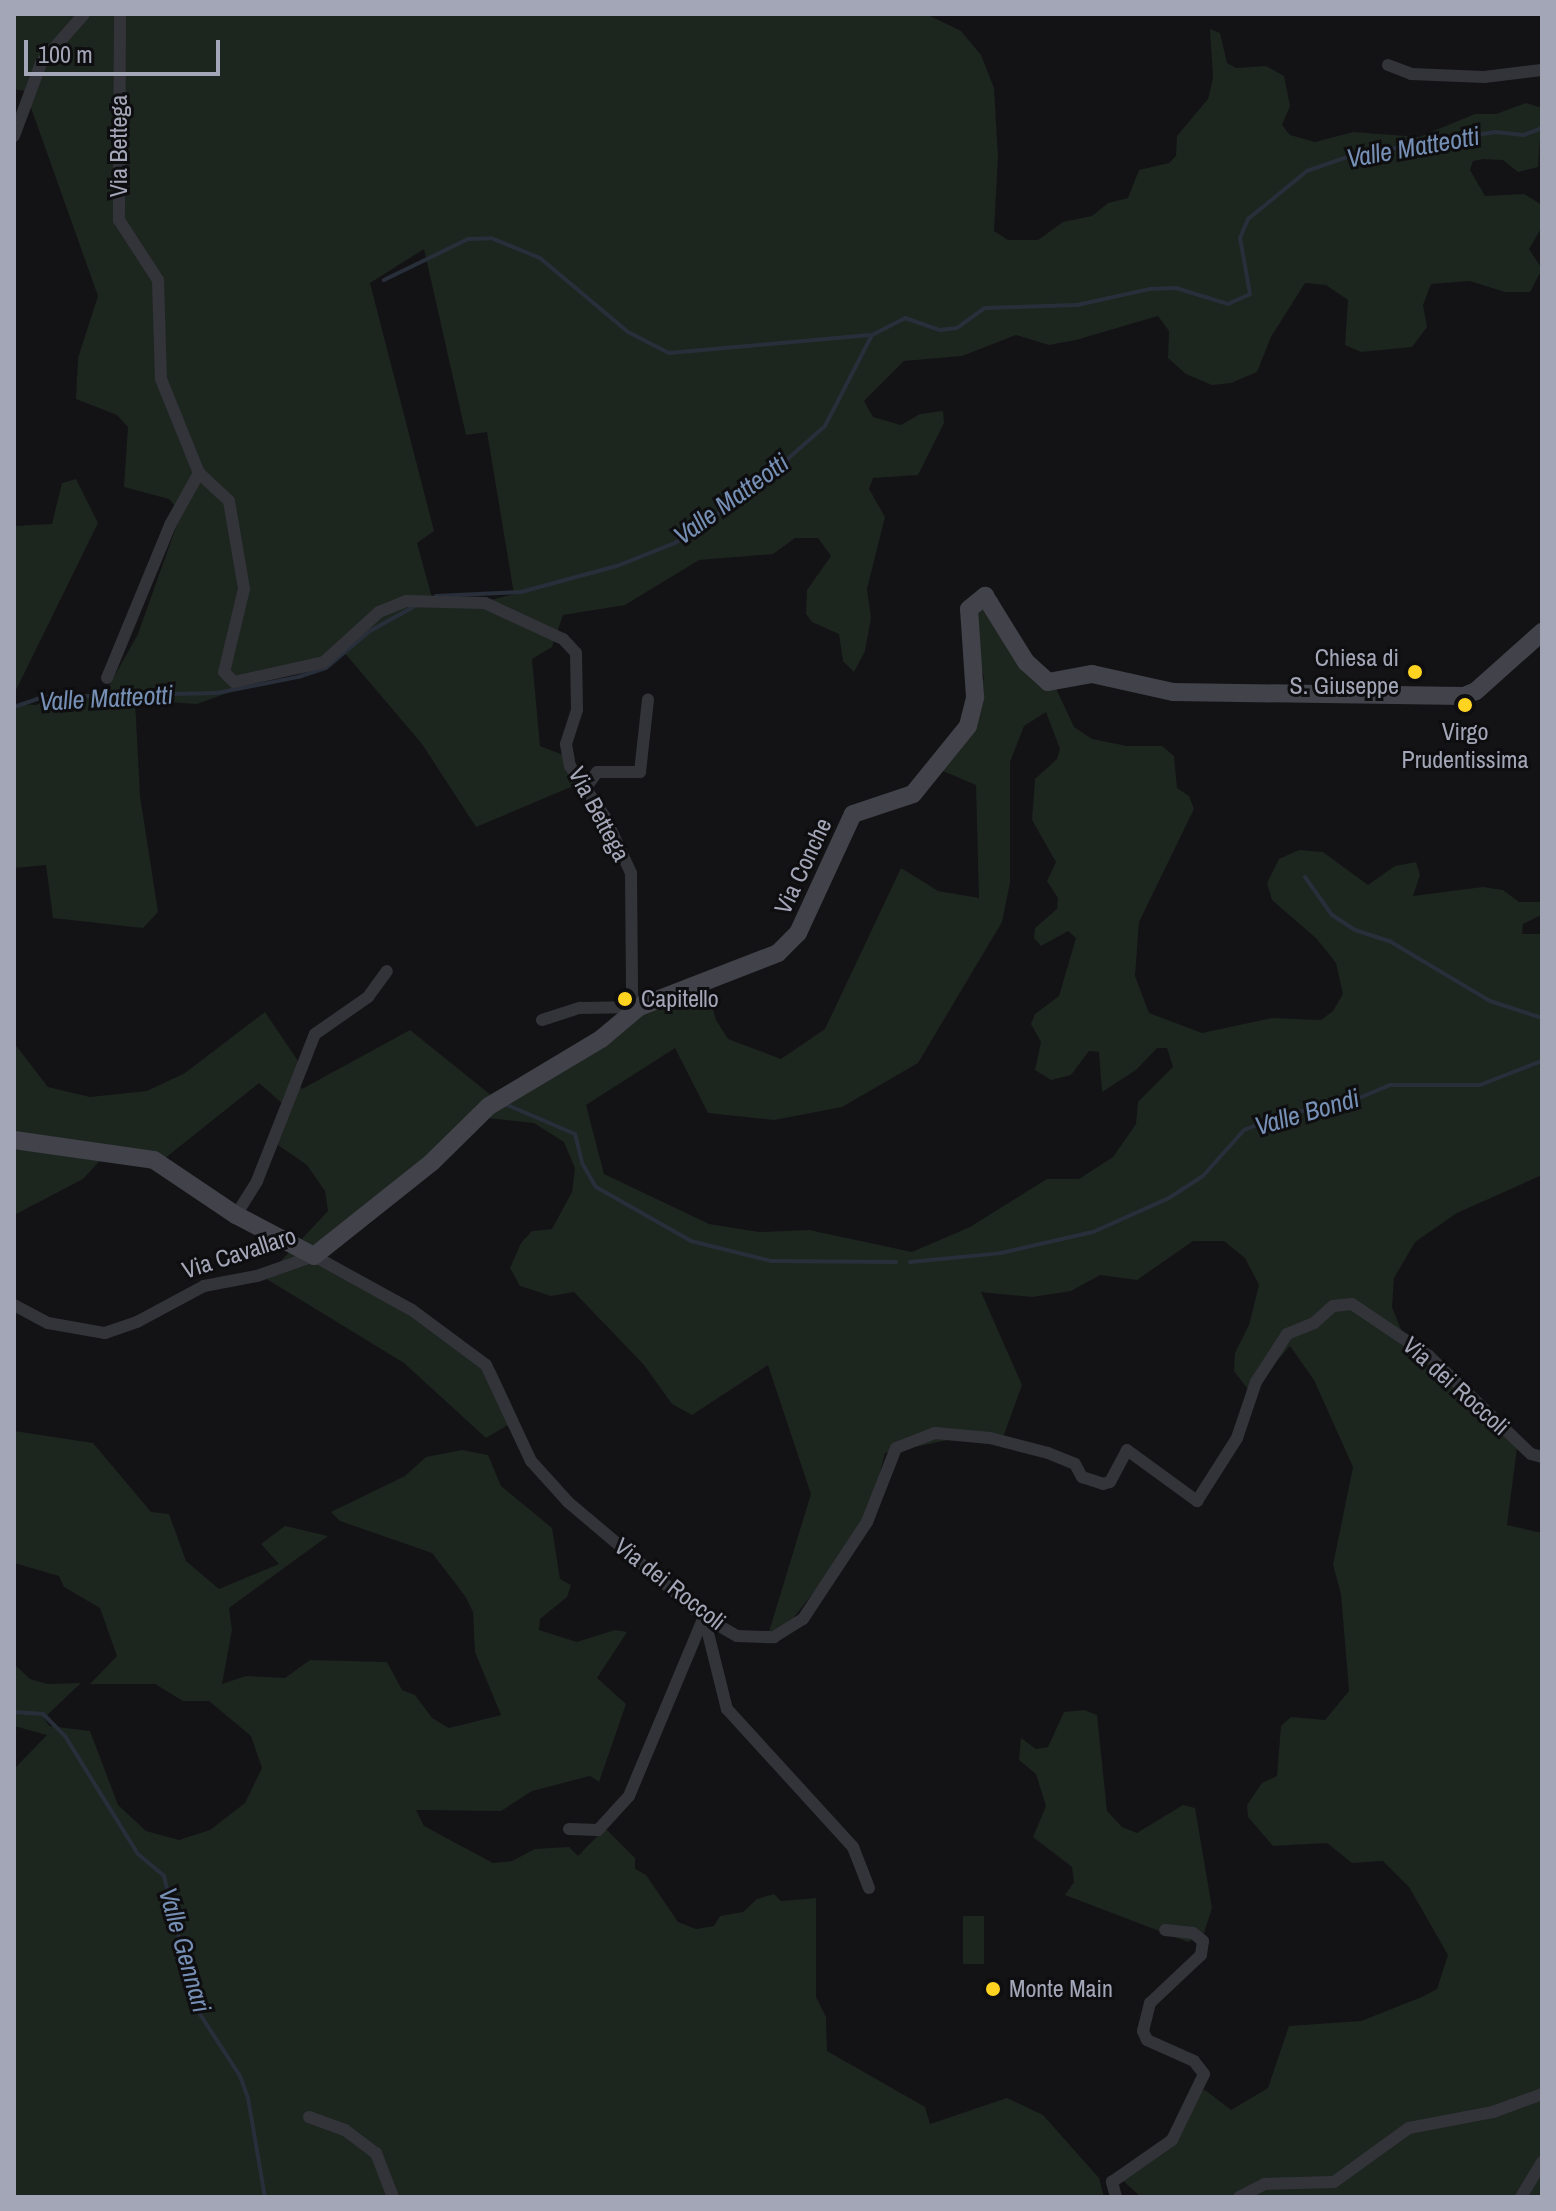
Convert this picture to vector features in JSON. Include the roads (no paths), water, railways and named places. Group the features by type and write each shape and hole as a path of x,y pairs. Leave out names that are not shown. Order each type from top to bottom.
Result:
{"street":[{"path":"14,136 41,63 84,14"},
{"name":"Via Bettega","path":"120,14 119,220 158,280 161,379 199,473 229,501 244,589 224,672 234,682 324,662 379,612 406,601 485,603 563,639 576,653 577,710 566,744 584,790 605,817 631,873 632,997 639,1007"},
{"path":"1388,65 1411,74 1484,77 1542,70"},
{"path":"107,678 170,525 199,473"},
{"name":"Via Conche","path":"314,1256 432,1162 489,1106 601,1039 639,1007 778,953 798,933 853,814 913,794 943,761 968,726 975,697 969,609 985,596 1026,662 1048,682 1092,674 1173,692 1464,696 1539,642"},
{"path":"584,790 597,772 640,772 648,699"},
{"path":"236,1215 257,1181 315,1034 368,997 387,971"},
{"path":"542,1020 580,1008 639,1007"},
{"name":"Via Cavallaro","path":"14,1140 154,1160 236,1215 314,1256"},
{"name":"Via Cavallaro","path":"14,1305 48,1323 105,1333 137,1322 204,1286 257,1276 314,1256"},
{"name":"Via dei Roccoli","path":"314,1256 412,1310 486,1365 531,1461 568,1502 704,1617 737,1636 774,1637 803,1619 867,1522 896,1448 935,1433 990,1438 1048,1453 1075,1464 1082,1477 1103,1484 1110,1482 1127,1450 1197,1501 1237,1438 1256,1382 1287,1334 1314,1323 1333,1306 1352,1304 1429,1356 1531,1454 1542,1457"},
{"path":"569,1829 598,1830 629,1796 704,1617"},
{"path":"704,1617 727,1709 853,1847 869,1888"},
{"path":"1116,2197 1112,2182 1172,2140 1204,2074 1194,2061 1147,2040 1143,2031 1150,2003 1201,1955 1203,1941 1193,1933 1165,1930"},
{"path":"1239,2197 1264,2184 1334,2182 1409,2128 1493,2112 1542,2094"},
{"path":"309,2117 345,2130 376,2153 393,2197"},
{"path":"1521,2197 1542,2162"}],"waterway":[{"name":"Valle Matteotti","path":"384,280 468,239 491,238 540,258 628,332 669,353 872,335 905,318 940,330 957,328 985,308 1077,305 1150,289 1176,288 1228,304 1250,294 1240,238 1248,219 1307,171 1353,155 1495,132 1524,135 1542,128"},
{"name":"Valle Matteotti","path":"436,596 521,592 617,566 675,543 749,493 825,426 872,335"},
{"name":"Valle Matteotti","path":"14,707 43,697 217,693 298,677 326,668 370,631 415,606"},
{"path":"1305,877 1332,915 1355,930 1391,942 1490,1001 1542,1018"},
{"name":"Valle Bondi","path":"910,1262 1001,1253 1093,1232 1169,1198 1203,1176 1244,1130 1288,1113 1340,1106 1390,1085 1480,1085 1542,1061"},
{"name":"Valle Bondi","path":"507,1105 575,1134 582,1163 596,1187 691,1241 771,1261 896,1262"},
{"name":"Valle Gennari","path":"14,1712 43,1714 65,1736 138,1854 164,1876 196,2008 240,2076 248,2098 265,2197"}],"place":[{"name":"Chiesa di S. Giuseppe","path":"1415,672"},
{"name":"Virgo Prudentissima","path":"1465,705"},
{"name":"Capitello","path":"625,999"},
{"name":"Monte Main","path":"993,1989"}]}
